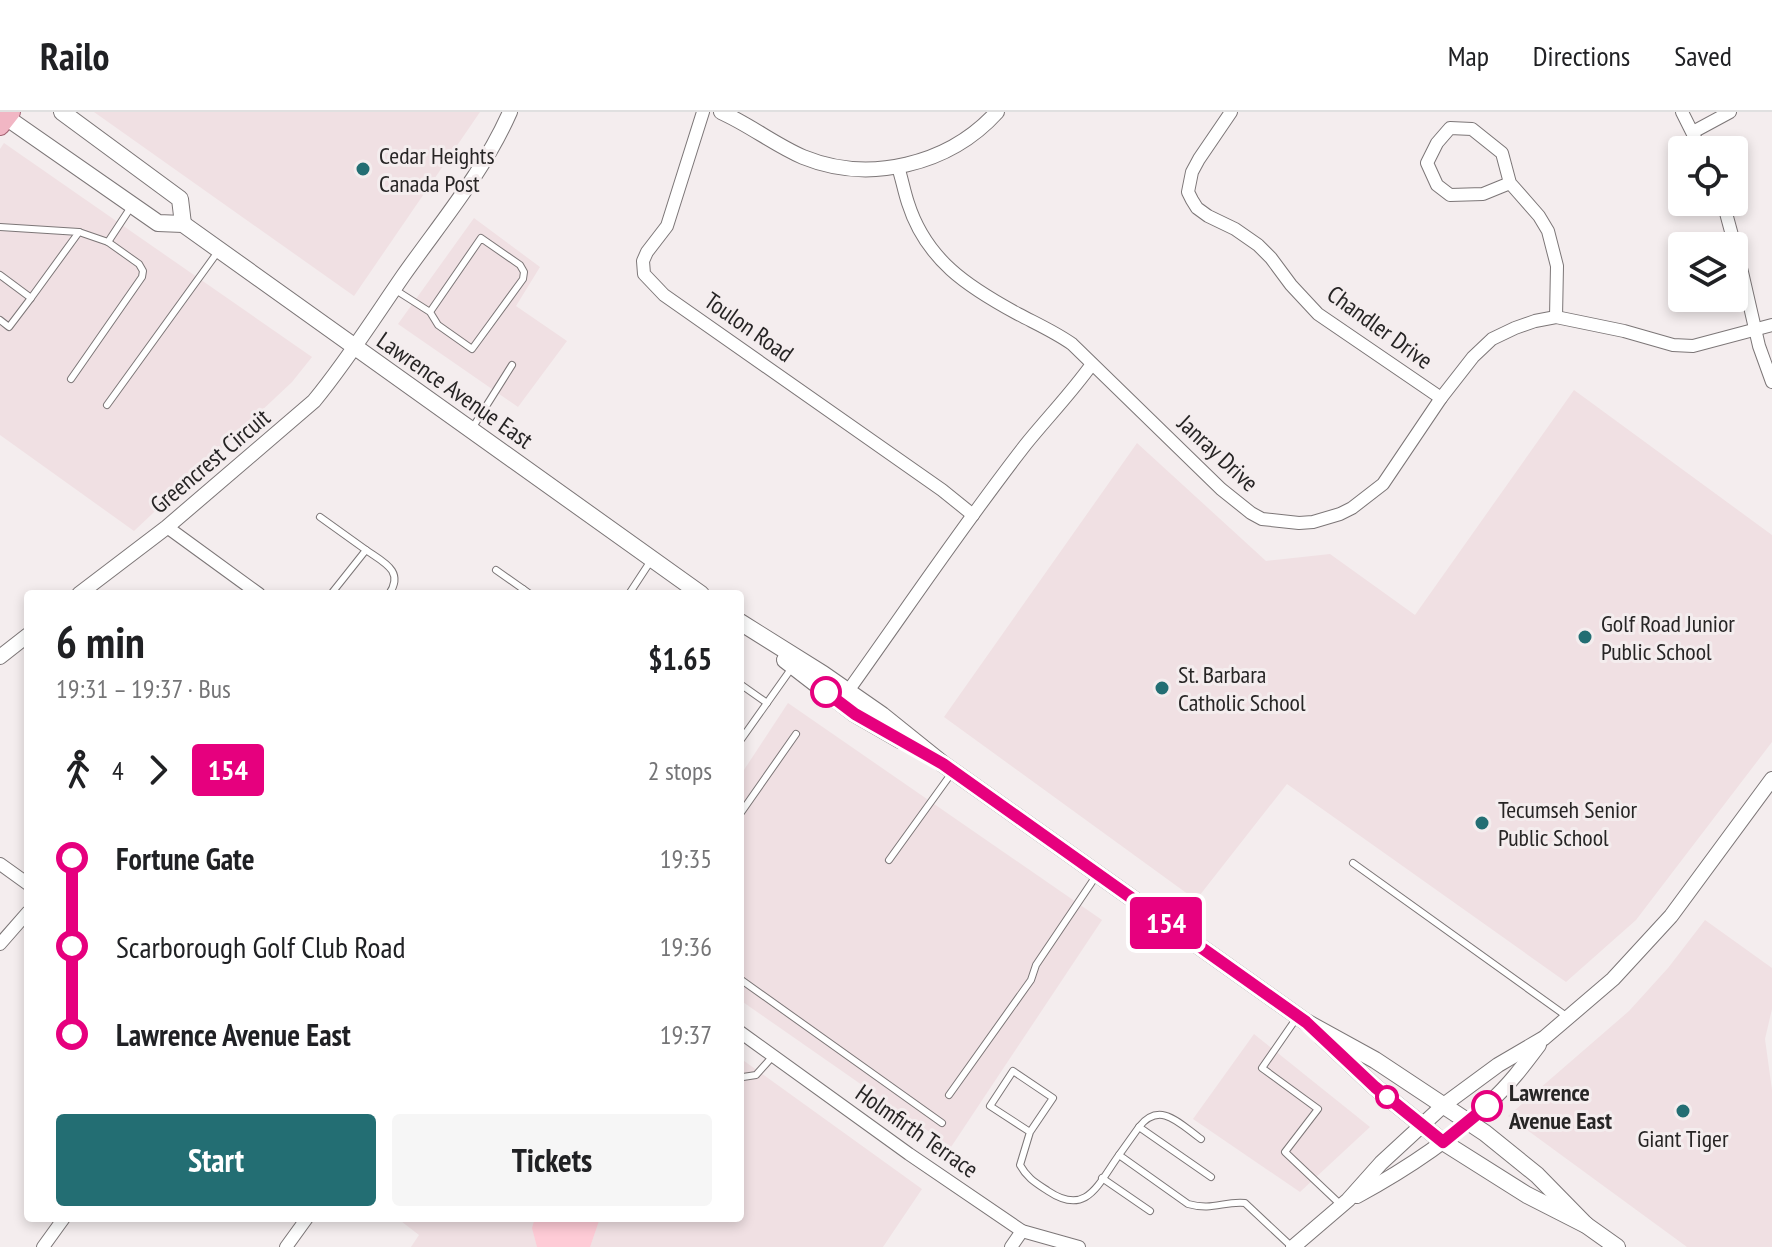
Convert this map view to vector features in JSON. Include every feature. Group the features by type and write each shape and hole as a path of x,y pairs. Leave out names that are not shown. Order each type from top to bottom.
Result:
{"main road":[{"path":"62,112 180,199 183,224"},
{"name":"Lawrence Avenue East","path":"4,117 158,223 183,224 695,590"},
{"path":"744,625 844,697"},
{"path":"744,625 793,667 882,715 948,767 1302,1019 1445,1104 1537,1175 1586,1225"},
{"path":"1302,1019 1375,1087 1443,1142 1527,1195 1586,1225 1617,1247"}],"street":[{"name":"Greencrest Circuit","path":"84,590 167,527 314,401 467,189 510,112"},
{"name":"Toulon Road","path":"703,112 667,226 643,261 644,274 664,295 973,515"},
{"path":"721,112 745,123 783,148 834,167 866,170 898,167 930,158 954,146 997,112"},
{"name":"Chandler Drive","path":"1231,112 1192,172 1188,192 1197,208 1258,245 1318,314 1441,398"},
{"path":"1682,112 1695,136"},
{"path":"1693,132 1730,112"},
{"path":"1510,183 1483,194 1450,195 1437,185 1427,163 1437,143 1450,128 1472,129 1502,153 1510,183 1548,231 1557,266 1556,317"},
{"name":"Janray Drive","path":"898,167 907,202 918,227 940,261 984,294 1058,334 1221,489 1262,519 1313,522 1352,508 1383,484 1441,398 1473,357 1492,339 1524,324 1556,317 1673,345 1693,346 1772,325"},
{"path":"1727,216 1754,329 1772,382"},
{"path":"844,697 973,515 1092,364"},
{"path":"167,527 254,590"},
{"path":"0,657 24,638"},
{"path":"1297,1246 1445,1104 1498,1065 1544,1038 1613,979 1671,916 1772,779"},
{"path":"0,864 24,881"},
{"path":"0,944 24,917"},
{"name":"Holmfirth Terrace","path":"744,1035 1022,1231 1079,1247"},
{"path":"1345,1203 1390,1178 1443,1142 1489,1104 1514,1078 1544,1038"},
{"path":"43,1247 61,1222"},
{"path":"286,1247 304,1222"},
{"path":"1011,1247 1022,1231"}],"lane":[{"path":"108,242 133,205"},
{"path":"0,227 79,232 108,242 139,264 143,271 142,277 71,379"},
{"path":"0,320 9,327 79,232"},
{"path":"394,289 430,312 438,325 472,349 523,279 524,272 520,265 481,238 430,312"},
{"path":"107,405 219,250"},
{"path":"0,275 31,298"},
{"path":"471,430 512,365"},
{"path":"320,517 391,568 395,576 392,590"},
{"path":"334,590 366,550"},
{"path":"632,590 652,559"},
{"path":"496,570 520,590"},
{"path":"744,735 793,667"},
{"path":"744,687 767,703"},
{"path":"744,808 796,734"},
{"path":"889,860 948,767"},
{"path":"1353,863 1569,1018"},
{"path":"949,1095 1031,980 1036,965 1098,874"},
{"path":"744,982 942,1123"},
{"path":"1302,1019 1262,1068 1318,1109 1285,1152 1345,1203"},
{"path":"744,1077 756,1075 773,1056"},
{"path":"1030,1132 990,1106 1013,1071 1053,1098 1030,1132 1020,1165 1026,1176 1068,1201 1081,1201 1091,1193 1151,1114 1158,1113 1176,1121 1201,1139"},
{"path":"1139,1127 1211,1177"},
{"path":"1119,1155 1188,1204 1210,1207 1245,1203 1297,1246"},
{"path":"1102,1178 1150,1211"}],"shaded area":[{"path":"94,112 480,112 354,296"},
{"path":"4,143 312,357 292,382 134,531 0,435 0,149"},
{"path":"474,218 540,267 516,306 567,341 518,407 398,324"},
{"path":"1574,390 1772,535 1772,742 1636,920 1566,982 1287,784 1196,900 944,717 1137,443 1266,561 1330,554 1415,615"},
{"path":"788,703 1102,920 951,1147 744,1003 744,770"},
{"path":"1705,920 1772,968 1772,1009 1765,1039 1772,1090 1772,1247 1687,1247 1508,1116 1629,1011"},
{"path":"1254,1034 1370,1127 1300,1192 1193,1119"},
{"path":"744,1061 922,1189 883,1247 411,1247 419,1235 402,1222 744,1222"},
{"path":"534,1222 599,1222 590,1247 537,1247 532,1228"}],"bus line":[{"name":"154","path":"826,692 855,714 943,764 1306,1022 1397,1107 1443,1142 1487,1106"}],"place":[{"name":"Cedar Heights Canada Post","path":"363,169"},
{"name":"Golf Road Junior Public School","path":"1585,637"},
{"name":"St. Barbara Catholic School","path":"1162,688"},
{"name":"Tecumseh Senior Public School","path":"1482,823"},
{"name":"Lawrence Avenue East","path":"1487,1106"},
{"name":"Giant Tiger","path":"1683,1111"}]}
